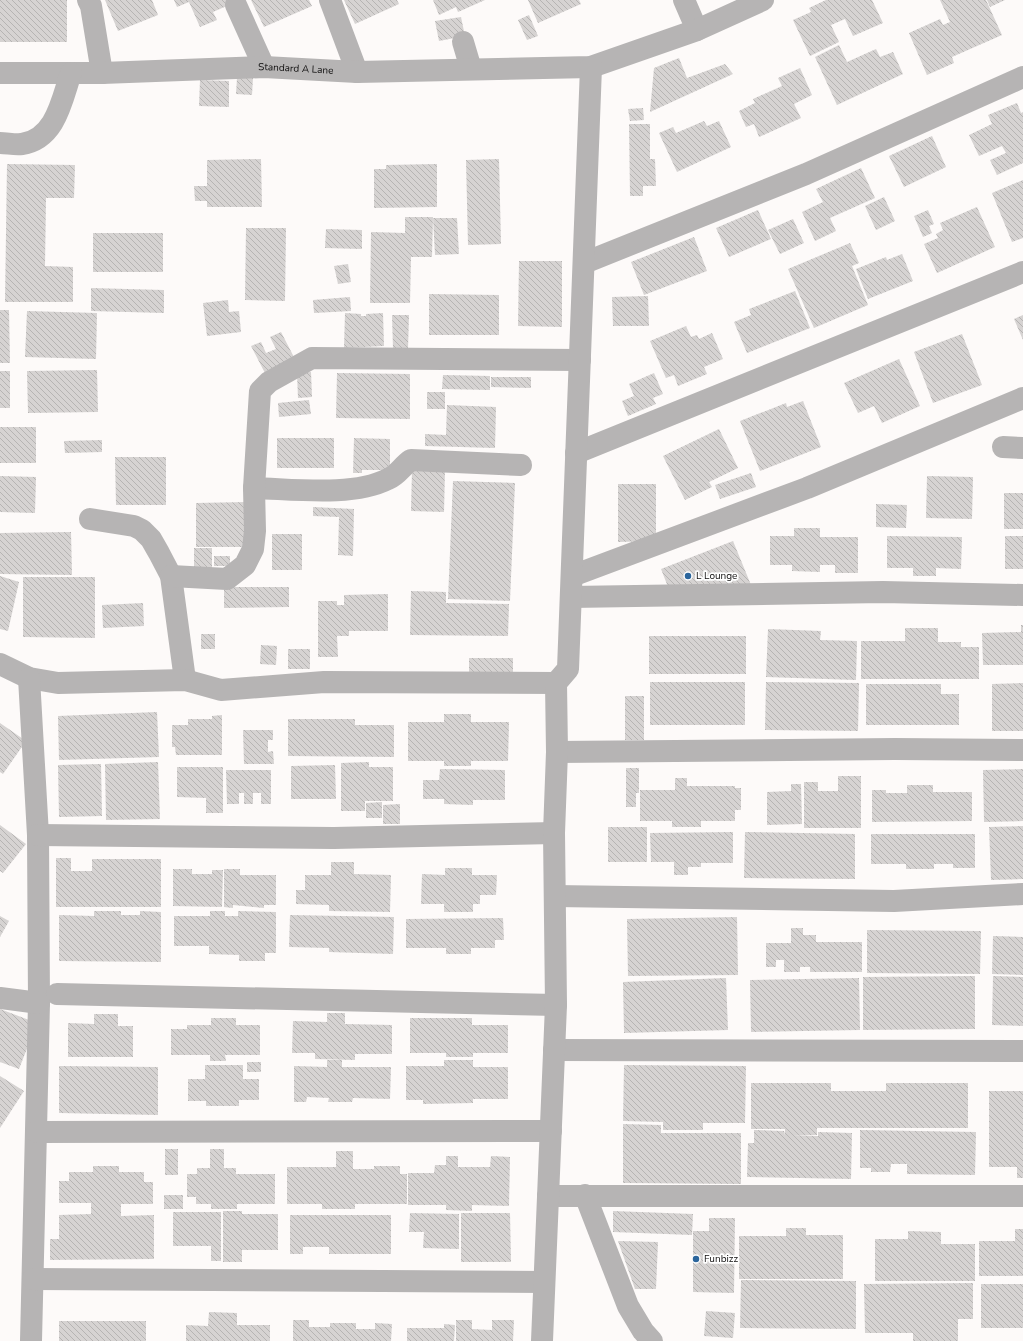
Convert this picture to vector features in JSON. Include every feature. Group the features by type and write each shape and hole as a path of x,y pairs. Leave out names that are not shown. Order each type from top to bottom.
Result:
{"street":[{"path":"88,0 91,6 102,73"},
{"path":"330,0 357,72"},
{"path":"684,0 697,30"},
{"name":"Standard A Lane","path":"0,73 102,73 264,66 357,72 591,67 697,30 762,0"},
{"path":"236,5 264,66"},
{"path":"464,42 471,69"},
{"path":"542,1341 556,1005 554,833 557,752 556,683 568,669 591,67"},
{"path":"0,143 23,144 39,137 52,125 71,73"},
{"path":"584,263 806,174 1023,78"},
{"path":"576,453 1023,272"},
{"path":"171,576 227,579 245,565 253,549 255,531 254,488 260,391 269,382 312,358 580,360"},
{"path":"572,586 1023,398"},
{"path":"254,488 326,491 364,487 387,480 397,474 403,465 411,460 521,465"},
{"path":"90,519 134,526 142,530 151,539 171,576 185,680"},
{"path":"572,586 1023,595"},
{"path":"0,664 29,678 58,683 185,680 221,690 324,682 556,683"},
{"path":"29,678 48,998 37,1132 31,1341"},
{"path":"557,752 888,749 1023,750"},
{"path":"38,834 334,838 554,833"},
{"path":"555,896 894,902 1023,894"},
{"path":"0,998 556,1005"},
{"path":"554,1050 1023,1051"},
{"path":"37,1132 551,1131"},
{"path":"548,1196 1023,1196"},
{"path":"585,1196 628,1306 642,1331 652,1341"},
{"path":"33,1279 544,1282"}],"building":[{"path":"0,0 67,0 67,42 0,42"},
{"path":"105,0 152,0 158,15 118,31"},
{"path":"174,0 226,0 229,5 213,12 217,20 200,27 189,2 177,7"},
{"path":"251,0 309,0 312,6 264,27"},
{"path":"344,0 397,0 399,4 355,24"},
{"path":"433,0 485,0 458,12 456,7 439,15"},
{"path":"528,0 579,0 581,4 538,23"},
{"path":"826,0 872,0 883,23 853,36 845,19 831,25 839,42 810,56 793,20 811,12 809,8"},
{"path":"940,0 986,0 1002,35 952,57 954,63 927,75 909,33 940,19 943,25 950,22"},
{"path":"987,0 1005,0 990,7"},
{"path":"529,15 538,36 527,40 518,20"},
{"path":"461,17 465,36 439,41 435,21"},
{"path":"839,45 847,62 876,49 880,57 893,52 903,74 837,105 815,57"},
{"path":"679,58 687,78 725,64 733,74 650,112 654,68"},
{"path":"800,68 812,95 794,104 801,118 759,137 754,124 746,127 739,111 755,103 753,99 782,86 778,78"},
{"path":"237,78 253,78 252,95 236,94"},
{"path":"200,80 229,81 229,107 199,106"},
{"path":"1017,103 1021,113 1023,112 1023,163 997,175 990,160 1006,153 1002,146 979,156 969,135 992,124 988,115"},
{"path":"643,108 644,120 630,121 628,109"},
{"path":"704,121 707,126 719,121 731,147 677,172 659,133 673,127 676,133"},
{"path":"629,124 650,124 650,159 655,159 656,186 643,186 643,196 630,196"},
{"path":"932,136 946,167 904,187 889,156"},
{"path":"261,159 262,207 207,207 207,201 195,201 194,186 207,186 207,160"},
{"path":"499,159 501,244 468,245 466,160"},
{"path":"7,164 75,165 74,198 46,198 45,266 73,267 73,302 5,302"},
{"path":"437,164 437,207 374,208 374,169 386,169 386,165"},
{"path":"861,168 875,198 830,218 836,231 815,241 802,212 823,202 816,189"},
{"path":"1023,180 1023,238 1012,242 992,193"},
{"path":"884,197 895,221 876,230 865,206"},
{"path":"977,207 995,247 937,273 924,244 938,238 936,234 943,230 940,223"},
{"path":"758,210 771,239 729,257 716,228"},
{"path":"928,210 934,224 929,226 932,233 923,237 914,216"},
{"path":"405,217 433,217 432,257 411,257 410,303 370,303 371,232 405,233"},
{"path":"433,218 457,218 459,254 435,255"},
{"path":"793,219 804,243 780,254 768,230"},
{"path":"246,228 286,228 285,301 245,300"},
{"path":"326,229 362,230 362,249 325,248"},
{"path":"93,233 163,233 163,272 93,272"},
{"path":"694,237 707,271 644,295 631,262"},
{"path":"850,243 859,263 852,266 868,305 814,328 788,269"},
{"path":"902,254 913,281 868,299 856,269 886,257 887,260"},
{"path":"519,261 562,261 562,327 518,326"},
{"path":"348,264 351,282 338,284 334,266"},
{"path":"91,288 164,290 164,313 91,311"},
{"path":"795,291 810,328 747,353 734,322 751,315 749,309"},
{"path":"429,294 499,295 499,335 429,335"},
{"path":"648,296 649,326 613,326 612,297"},
{"path":"350,297 351,311 314,313 313,300"},
{"path":"228,300 229,312 239,311 241,332 207,336 203,303"},
{"path":"0,310 9,310 10,363 0,363"},
{"path":"27,311 97,313 96,359 25,357"},
{"path":"345,313 361,314 361,316 366,316 366,314 383,313 384,346 344,348"},
{"path":"392,315 409,315 408,349 393,349"},
{"path":"1023,315 1023,340 1014,319"},
{"path":"686,326 691,337 697,335 699,339 712,333 723,359 704,367 707,374 678,386 674,375 666,378 650,341"},
{"path":"281,332 297,363 267,377 251,346 261,342 266,353 276,349 270,337"},
{"path":"962,334 982,385 933,403 914,352"},
{"path":"899,359 920,406 882,423 874,406 858,413 844,383"},
{"path":"97,370 98,412 28,413 27,371"},
{"path":"0,371 10,371 10,408 0,408"},
{"path":"311,372 312,397 298,398 297,373"},
{"path":"337,373 410,374 410,419 336,418"},
{"path":"654,373 663,394 653,398 656,404 628,416 622,401 634,396 629,384"},
{"path":"443,375 490,376 490,390 442,389"},
{"path":"491,377 531,377 531,388 491,387"},
{"path":"427,392 445,392 445,409 427,409"},
{"path":"309,400 311,414 279,417 278,403"},
{"path":"803,401 821,447 760,471 740,421 786,403 787,407"},
{"path":"447,405 496,407 495,448 425,446 425,434 446,435"},
{"path":"0,427 36,427 36,463 0,463"},
{"path":"719,429 738,468 709,482 712,487 685,500 663,456"},
{"path":"277,438 334,438 334,468 277,468"},
{"path":"354,438 390,439 390,470 362,470 362,473 353,473"},
{"path":"102,440 102,452 65,453 64,441"},
{"path":"115,457 166,457 166,505 116,505"},
{"path":"412,470 445,470 444,512 411,511"},
{"path":"751,473 756,487 720,499 715,485"},
{"path":"0,476 36,477 35,513 0,512"},
{"path":"927,476 973,477 972,519 926,518"},
{"path":"453,481 515,483 510,601 448,599"},
{"path":"618,484 656,484 656,541 618,542"},
{"path":"1004,493 1023,493 1023,529 1004,529"},
{"path":"247,502 248,547 196,547 196,503"},
{"path":"876,504 907,505 906,528 876,527"},
{"path":"313,507 354,509 353,556 338,555 339,517 313,516"},
{"path":"794,528 820,528 820,537 858,537 858,573 835,573 835,565 820,565 820,572 792,571 792,565 770,565 770,536 794,536"},
{"path":"71,532 72,575 0,574 0,533"},
{"path":"272,534 302,534 302,570 272,570"},
{"path":"887,536 962,537 961,569 936,568 936,576 913,576 913,568 887,568"},
{"path":"1005,536 1023,536 1023,569 1005,569"},
{"path":"733,541 751,585 670,592 661,569"},
{"path":"194,548 212,548 212,569 194,568"},
{"path":"214,556 230,556 230,566 214,566"},
{"path":"0,576 19,582 8,631 0,629"},
{"path":"23,577 95,577 95,638 23,637"},
{"path":"224,587 289,587 289,607 224,608"},
{"path":"411,591 446,592 446,603 509,604 508,636 410,635"},
{"path":"388,594 388,631 349,631 349,636 337,636 338,657 318,657 318,601 337,601 337,605 344,605 344,595"},
{"path":"143,603 144,626 103,628 102,605"},
{"path":"1021,625 1023,625 1023,665 983,665 982,633 1021,632"},
{"path":"905,628 938,628 938,642 961,642 961,647 979,647 979,679 861,679 861,641 905,641"},
{"path":"768,629 821,631 820,640 857,641 856,680 766,677"},
{"path":"201,634 215,634 215,649 201,649"},
{"path":"649,636 746,636 746,674 649,674"},
{"path":"261,645 277,646 276,665 260,664"},
{"path":"288,649 310,649 310,669 288,669"},
{"path":"469,658 513,658 513,674 469,674"},
{"path":"650,682 745,682 745,725 650,725"},
{"path":"766,682 859,683 858,731 765,730"},
{"path":"1023,683 1023,731 992,731 992,684"},
{"path":"866,684 941,684 941,694 959,694 959,725 866,725"},
{"path":"625,696 644,696 644,740 625,740"},
{"path":"157,712 159,757 59,760 58,716"},
{"path":"444,714 471,714 471,722 509,722 508,761 471,761 471,766 444,766 444,761 408,761 408,722 444,722"},
{"path":"222,715 222,755 176,755 175,747 172,747 172,725 188,725 188,719 212,719 212,716"},
{"path":"288,719 355,719 355,725 394,725 394,757 288,756"},
{"path":"0,723 26,741 3,774 0,772"},
{"path":"243,730 273,730 273,740 268,740 268,752 273,751 274,764 244,764"},
{"path":"158,762 160,819 106,820 105,764"},
{"path":"369,762 369,767 393,767 393,801 365,801 365,811 341,811 341,763"},
{"path":"101,764 102,816 59,817 58,765"},
{"path":"335,765 336,799 291,799 291,766"},
{"path":"177,767 223,767 223,813 206,813 206,798 177,797"},
{"path":"626,768 639,768 639,793 636,793 636,807 626,807"},
{"path":"440,769 505,770 505,800 473,800 473,805 444,804 444,799 423,799 423,780 439,780"},
{"path":"1023,769 1023,821 984,822 983,770"},
{"path":"226,770 271,770 271,804 261,804 261,793 253,793 253,804 244,804 244,793 239,793 239,804 227,804"},
{"path":"838,776 861,776 861,828 804,828 804,782 818,782 818,791 838,791"},
{"path":"675,778 687,778 687,786 735,786 735,788 741,788 741,810 735,810 735,821 701,821 701,827 672,827 672,821 640,821 640,790 675,790"},
{"path":"791,784 801,784 802,824 767,825 767,792 791,791"},
{"path":"907,785 933,785 933,792 972,792 972,821 872,822 872,790 886,790 886,793 907,793"},
{"path":"382,802 382,818 366,818 366,803"},
{"path":"400,804 400,824 383,824 383,805"},
{"path":"0,825 26,844 3,873 0,871"},
{"path":"1023,826 1023,879 991,880 989,827"},
{"path":"608,827 647,827 647,862 608,862"},
{"path":"733,832 733,863 701,863 701,867 688,867 688,875 674,875 674,862 651,862 650,833"},
{"path":"745,832 855,834 855,879 744,878"},
{"path":"871,834 975,834 975,868 953,868 953,864 934,864 934,869 906,869 906,864 871,864"},
{"path":"56,858 71,858 71,871 92,871 92,859 161,859 161,907 56,907"},
{"path":"331,862 354,862 354,874 391,875 390,912 329,911 329,905 296,904 296,890 305,890 305,875 331,875"},
{"path":"445,868 472,868 472,875 497,875 496,895 480,895 480,904 473,904 473,912 444,912 444,904 421,904 422,874 445,875"},
{"path":"173,869 192,869 192,874 212,874 212,870 223,870 222,907 173,906"},
{"path":"224,869 240,869 240,875 276,875 276,905 264,905 264,908 233,905 233,908 224,907"},
{"path":"94,911 121,911 121,915 140,915 140,911 161,912 161,962 59,961 59,915 94,916"},
{"path":"210,911 225,911 225,916 238,916 238,911 276,912 276,953 265,953 265,961 239,961 239,955 209,954 209,946 174,946 174,916 210,916"},
{"path":"290,915 394,917 393,954 329,952 329,948 289,947"},
{"path":"0,916 9,921 0,937"},
{"path":"737,917 738,975 628,976 627,919"},
{"path":"503,918 504,940 495,940 495,948 471,948 471,954 446,954 446,948 406,948 406,919"},
{"path":"791,928 803,928 803,935 816,935 816,942 862,942 862,972 810,972 810,967 800,967 800,972 784,972 784,960 776,960 776,967 766,967 766,943 791,943"},
{"path":"867,930 981,931 980,974 867,973"},
{"path":"993,936 1023,937 1023,975 992,974"},
{"path":"975,976 975,1029 863,1030 863,977"},
{"path":"993,976 1023,977 1023,1026 992,1025"},
{"path":"726,978 728,1030 624,1033 623,982"},
{"path":"859,978 860,1030 751,1032 750,980"},
{"path":"0,1009 37,1023 19,1069 0,1062"},
{"path":"327,1013 345,1013 345,1024 392,1025 392,1054 355,1054 355,1060 315,1059 315,1053 292,1053 293,1021 327,1022"},
{"path":"94,1014 118,1014 118,1026 133,1026 133,1057 68,1057 68,1023 94,1024"},
{"path":"211,1018 236,1018 236,1025 260,1025 260,1055 225,1055 226,1061 210,1061 210,1055 171,1055 171,1029 187,1029 187,1025 211,1025"},
{"path":"410,1018 472,1018 472,1025 508,1025 508,1053 473,1053 473,1057 446,1057 446,1053 410,1053"},
{"path":"327,1060 342,1060 342,1067 391,1067 390,1099 353,1098 352,1102 328,1102 329,1098 307,1097 306,1102 294,1102 294,1066 327,1067"},
{"path":"444,1060 473,1060 473,1067 508,1067 508,1099 473,1099 473,1103 423,1104 423,1100 406,1100 406,1066 444,1066"},
{"path":"247,1062 261,1062 261,1072 247,1072"},
{"path":"205,1065 243,1065 243,1079 259,1079 259,1100 239,1100 239,1106 206,1106 206,1101 188,1101 188,1079 205,1079"},
{"path":"624,1065 746,1066 745,1123 703,1123 703,1130 663,1130 663,1122 623,1121"},
{"path":"59,1066 158,1067 158,1115 59,1113"},
{"path":"0,1076 24,1091 0,1128"},
{"path":"751,1083 831,1083 831,1091 886,1091 886,1083 968,1083 968,1128 817,1128 817,1135 793,1135 818,1136 818,1132 852,1133 851,1179 747,1177 748,1143 754,1143 754,1130 784,1131 785,1135 785,1129 751,1129"},
{"path":"989,1091 1023,1091 1023,1178 1017,1178 1017,1167 989,1167"},
{"path":"623,1124 661,1125 661,1133 741,1133 741,1184 623,1183"},
{"path":"860,1130 976,1132 975,1175 907,1174 907,1164 891,1164 890,1172 871,1172 871,1168 860,1168"},
{"path":"165,1149 178,1149 178,1175 165,1175"},
{"path":"210,1149 224,1149 224,1168 236,1168 236,1174 275,1174 275,1204 237,1204 237,1209 211,1209 211,1204 196,1204 196,1197 187,1197 187,1174 197,1174 197,1168 210,1168"},
{"path":"336,1151 353,1151 353,1169 374,1169 374,1166 400,1166 400,1174 407,1174 407,1204 355,1204 355,1209 322,1209 322,1204 287,1204 287,1167 336,1167"},
{"path":"446,1156 458,1156 458,1167 490,1167 491,1156 510,1157 509,1206 472,1205 472,1211 446,1210 446,1205 408,1205 408,1173 434,1173 435,1165 446,1165"},
{"path":"93,1166 119,1166 119,1172 144,1172 144,1182 153,1182 153,1204 121,1204 121,1216 154,1215 154,1259 50,1260 50,1239 59,1239 59,1215 91,1214 91,1203 59,1203 59,1181 69,1181 69,1172 93,1172"},
{"path":"164,1195 183,1195 183,1209 164,1209"},
{"path":"223,1211 242,1211 242,1214 278,1214 278,1250 242,1250 242,1262 223,1262"},
{"path":"613,1211 693,1214 692,1235 613,1232"},
{"path":"173,1212 221,1212 221,1261 211,1261 211,1246 173,1246"},
{"path":"410,1213 459,1214 459,1249 423,1248 424,1232 409,1232"},
{"path":"461,1213 510,1213 511,1262 461,1262"},
{"path":"290,1215 391,1215 391,1254 329,1254 329,1247 303,1247 303,1254 290,1254"},
{"path":"709,1218 735,1218 734,1293 693,1292 693,1231 709,1231"},
{"path":"786,1228 806,1228 806,1235 843,1235 843,1279 739,1279 739,1236 786,1236"},
{"path":"1015,1229 1023,1229 1023,1276 979,1276 979,1241 1015,1241"},
{"path":"908,1231 941,1232 941,1244 975,1244 975,1281 875,1281 875,1239 908,1239"},
{"path":"618,1241 658,1242 656,1289 635,1289"},
{"path":"741,1280 856,1281 856,1329 740,1328"},
{"path":"973,1283 973,1319 958,1319 958,1341 913,1341 913,1333 865,1333 864,1284"},
{"path":"981,1284 1023,1284 1023,1328 981,1328"},
{"path":"706,1311 735,1313 733,1338 704,1336"},
{"path":"209,1312 237,1313 237,1325 270,1325 270,1341 186,1341 186,1325 208,1326"},
{"path":"293,1320 309,1320 309,1327 330,1327 330,1323 356,1323 356,1329 375,1329 375,1323 392,1324 391,1341 293,1341"},
{"path":"456,1320 472,1320 472,1329 492,1330 492,1320 514,1320 513,1341 456,1341"},
{"path":"59,1321 146,1321 146,1341 59,1341"},
{"path":"444,1324 455,1325 454,1341 407,1341 407,1328 444,1328"}],"place":[{"name":"L Lounge","path":"688,576"},
{"name":"Funbizz","path":"696,1259"}]}
